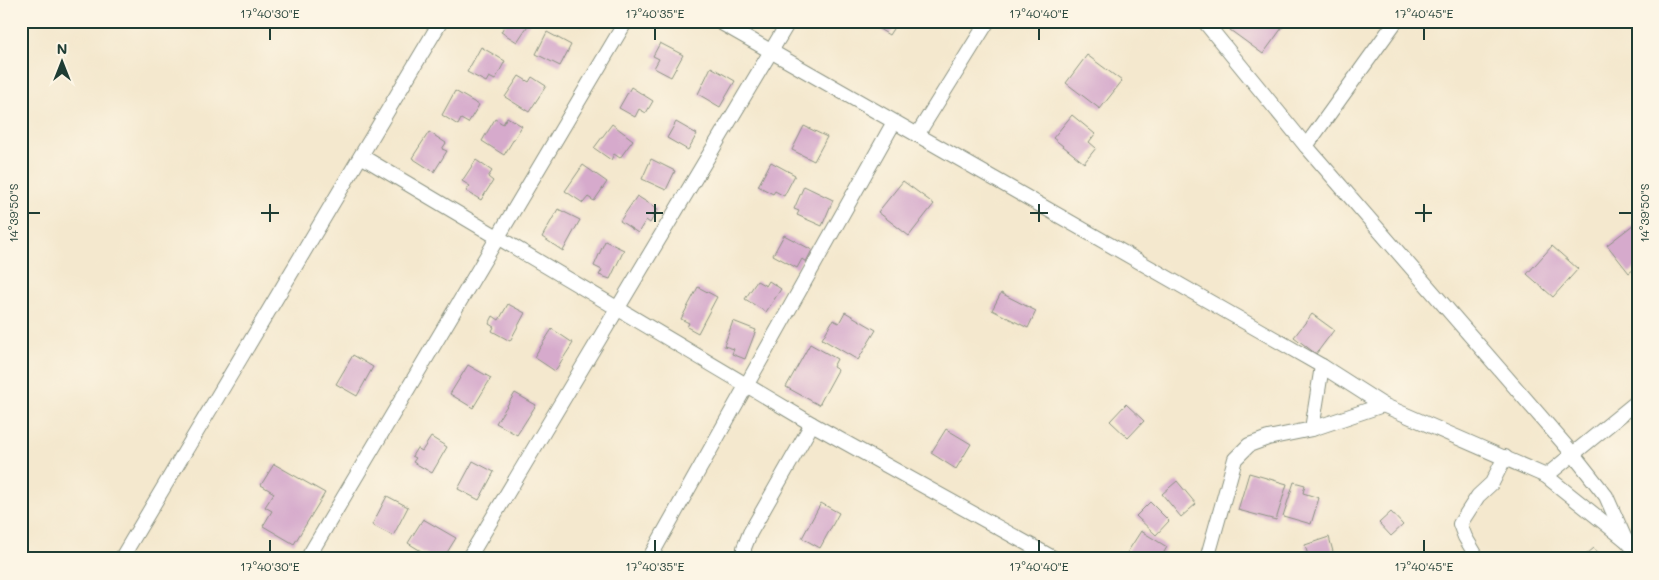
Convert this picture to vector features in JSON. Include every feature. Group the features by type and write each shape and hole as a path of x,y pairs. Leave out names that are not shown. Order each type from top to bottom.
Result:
{"street":[{"path":"121,559 441,21"},
{"path":"307,559 626,21"},
{"path":"718,21 1322,366 1383,405 1546,476 1626,540 1638,553"},
{"path":"468,559 789,21"},
{"path":"917,135 988,21"},
{"path":"1204,21 1306,146 1572,454 1606,496 1626,540"},
{"path":"1306,146 1396,21"},
{"path":"649,559 894,122"},
{"path":"361,156 812,424 1055,559"},
{"path":"1312,429 1322,366"},
{"path":"1546,476 1638,402"},
{"path":"1207,559 1235,459 1249,445 1268,438 1312,429 1383,405"},
{"path":"744,559 744,548 750,533 812,424"},
{"path":"1478,559 1465,538 1460,524 1478,496 1492,483 1505,457"}],"building":[{"path":"507,21 531,21 517,42 501,32"},
{"path":"576,21 586,21 582,26"},
{"path":"866,21 898,21 889,35"},
{"path":"1237,21 1287,21 1263,54 1230,30"},
{"path":"547,32 571,45 560,66 536,54"},
{"path":"660,43 683,55 671,77 654,68 659,59 653,56"},
{"path":"481,47 505,61 495,80 489,77 486,82 467,72"},
{"path":"1087,55 1122,81 1100,109 1066,83"},
{"path":"711,67 735,81 720,107 698,94"},
{"path":"519,76 529,82 532,77 546,86 529,112 505,97"},
{"path":"631,87 653,101 646,113 639,109 635,117 619,108"},
{"path":"455,91 479,105 468,123 461,119 458,125 442,115"},
{"path":"1072,115 1095,134 1089,142 1096,148 1084,163 1053,138"},
{"path":"507,117 522,126 504,155 482,141 495,119 503,124"},
{"path":"676,122 697,134 688,150 667,138"},
{"path":"612,124 633,140 620,158 614,154 611,160 594,148"},
{"path":"804,126 827,137 814,161 792,150"},
{"path":"429,132 446,143 442,149 447,151 434,172 412,158"},
{"path":"651,159 675,171 666,190 642,179"},
{"path":"476,160 492,171 488,177 493,181 481,200 466,191 470,186 462,181"},
{"path":"771,162 795,175 784,196 775,191 773,194 758,186"},
{"path":"583,165 607,182 594,201 588,197 583,203 565,191"},
{"path":"903,181 934,204 909,236 878,212"},
{"path":"804,186 833,200 822,226 797,215 799,211 794,209"},
{"path":"637,196 658,209 650,223 646,220 638,233 620,221"},
{"path":"558,209 580,220 563,251 542,237"},
{"path":"1638,221 1638,266 1629,273 1607,245"},
{"path":"784,235 812,250 806,262 802,259 797,268 773,255"},
{"path":"605,241 624,250 610,279 599,275 602,270 594,266"},
{"path":"1552,246 1578,269 1553,297 1527,274"},
{"path":"757,281 766,286 769,281 781,289 766,312 745,299"},
{"path":"698,287 717,297 698,333 687,327 689,323 681,319"},
{"path":"1001,293 1036,311 1028,328 992,310"},
{"path":"508,304 525,313 510,341 492,331 494,327 489,324 493,316 499,320"},
{"path":"845,312 876,330 858,360 822,339 833,320 839,323"},
{"path":"1312,314 1334,330 1316,354 1294,337"},
{"path":"733,321 756,330 745,359 732,354 734,349 724,346"},
{"path":"552,329 573,343 555,371 534,357"},
{"path":"810,344 837,359 833,367 838,370 819,405 786,387"},
{"path":"353,355 373,367 357,396 336,384"},
{"path":"468,365 491,378 473,408 450,394"},
{"path":"515,393 536,405 517,435 496,423"},
{"path":"1126,404 1144,421 1128,438 1110,421"},
{"path":"946,429 971,444 956,469 931,453"},
{"path":"431,437 447,447 432,473 413,462 416,458 412,456 417,448 422,451"},
{"path":"473,461 494,472 479,500 458,489"},
{"path":"274,464 325,493 294,544 263,526 272,511 265,507 274,493 261,485"},
{"path":"1249,473 1287,484 1276,520 1238,510"},
{"path":"1177,481 1196,504 1181,517 1162,494"},
{"path":"1294,482 1305,485 1303,493 1319,498 1311,524 1283,516"},
{"path":"387,496 408,507 393,536 372,525"},
{"path":"1150,502 1169,521 1156,535 1136,516"},
{"path":"821,503 839,513 820,548 802,538"},
{"path":"1391,512 1403,525 1391,536 1379,523"},
{"path":"423,519 456,538 443,559 434,559 408,543"},
{"path":"1141,531 1167,547 1160,559 1123,559"},
{"path":"1329,537 1335,559 1309,559 1305,545"},
{"path":"1594,548 1603,559 1581,559"}]}
